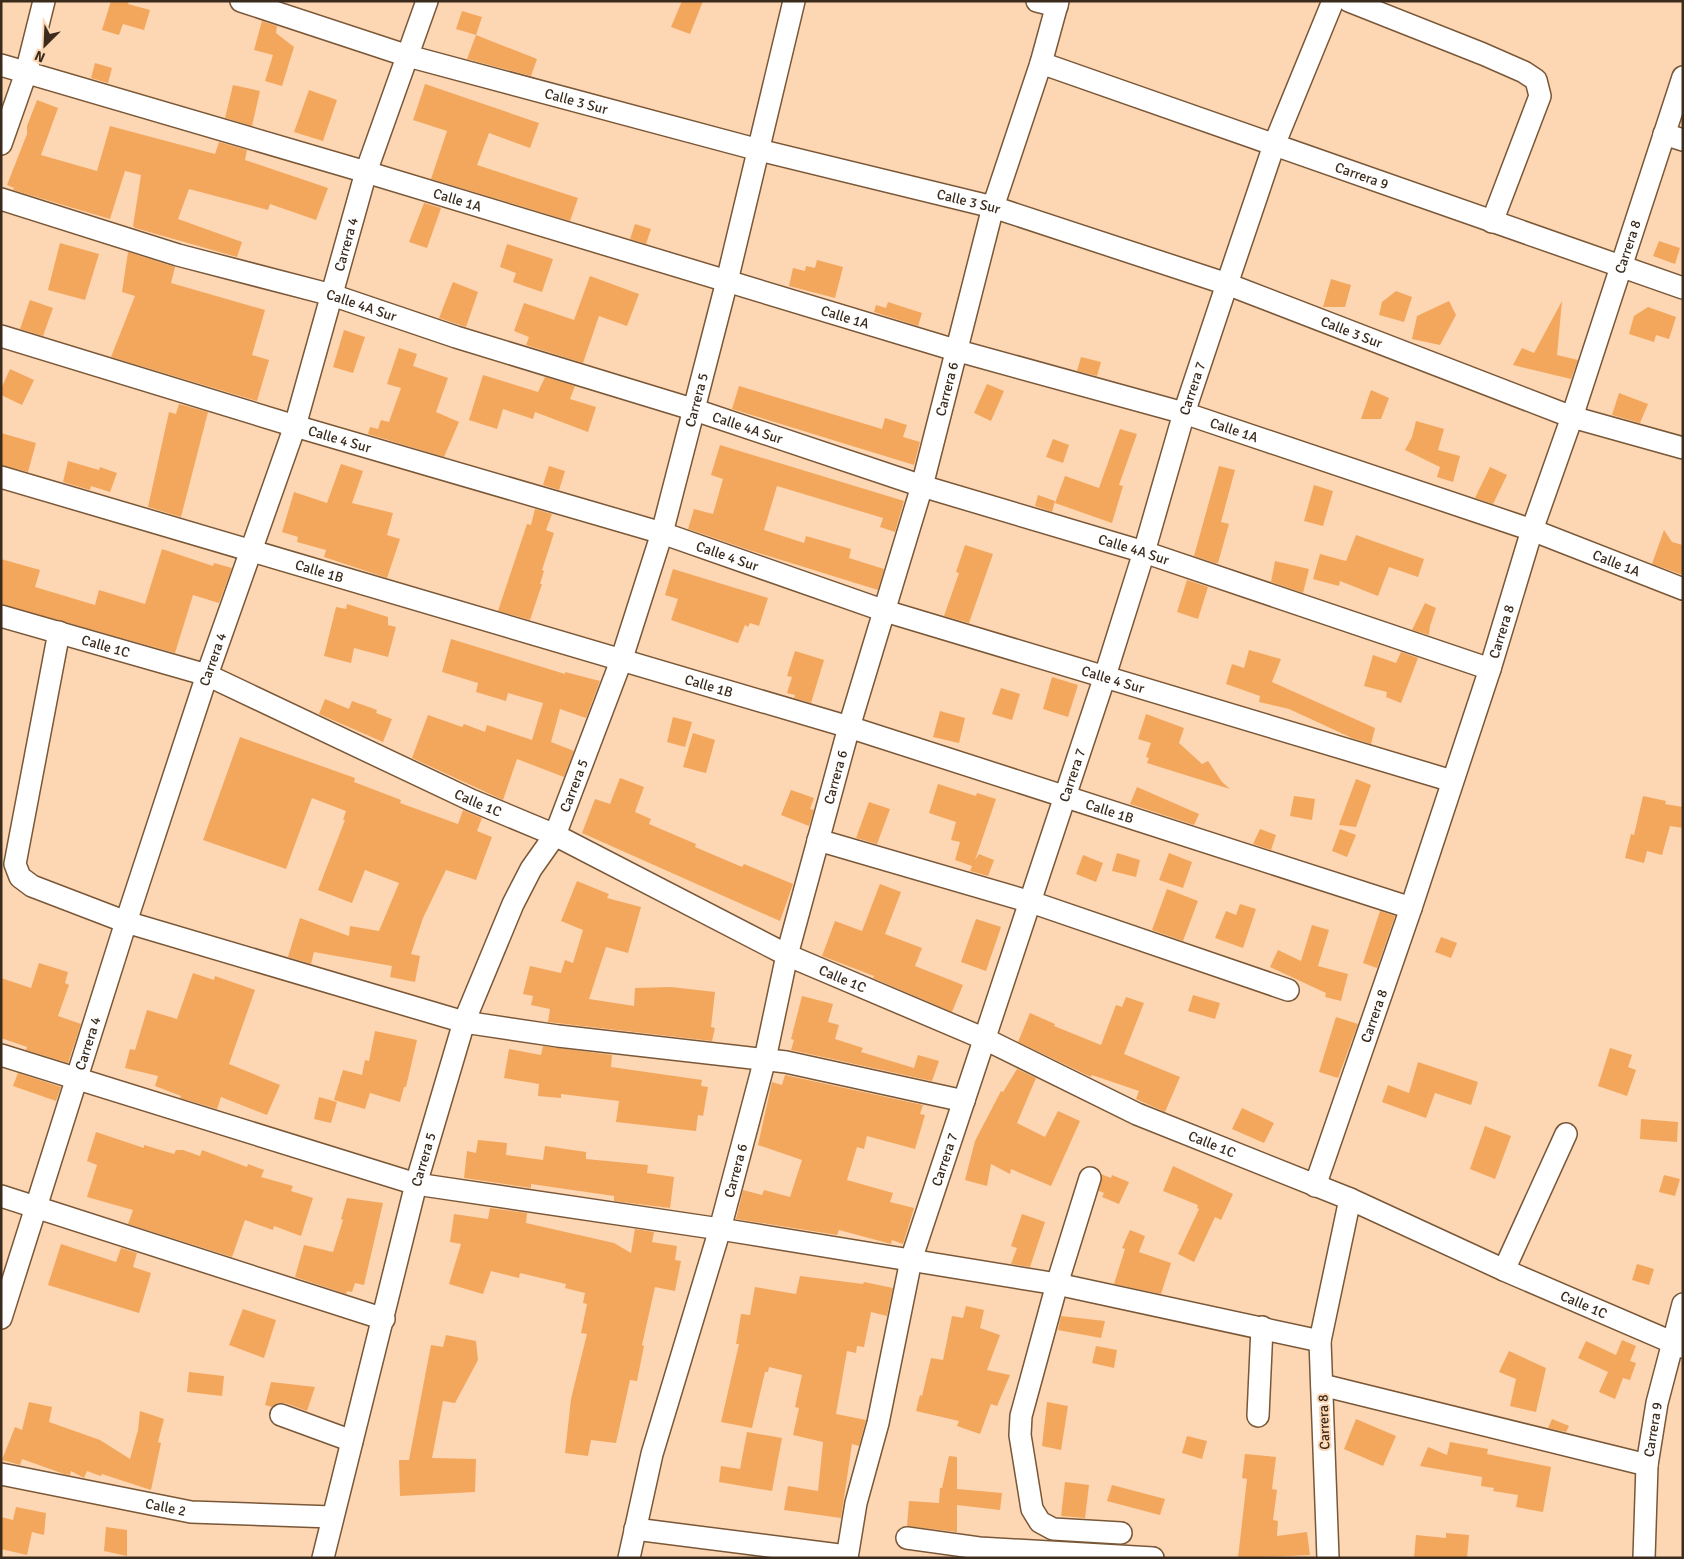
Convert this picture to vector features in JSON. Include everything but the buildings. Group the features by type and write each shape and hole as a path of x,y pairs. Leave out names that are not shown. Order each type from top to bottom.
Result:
{"street":[{"path":"1,144 26,73 44,1"},
{"name":"Calle 3 Sur","path":"241,1 408,56 759,150 993,207 1227,284 1572,418 1683,448"},
{"name":"Carrera 4","path":"1,1318 37,1209 126,922 207,675 294,426 366,172 427,1"},
{"name":"Carrera 5","path":"323,1558 330,1524 384,1320 416,1184 464,1022 513,904 531,869 555,835 621,661 662,533 692,409 727,281 794,1"},
{"name":"Carrera 7","path":"848,1550 856,1503 878,1423 911,1260 1105,676 1144,552 1184,413 1227,284 1274,145 1333,1"},
{"path":"1349,1 1483,54 1524,72 1536,80 1540,96 1492,222"},
{"name":"Carrera 6","path":"629,1558 650,1462 720,1229 764,1059 787,955 849,727 922,486 955,350 993,207 1041,64 1051,3"},
{"name":"Carrera 9","path":"1041,64 1621,268 1683,288"},
{"name":"Calle 1A","path":"1,65 366,172 955,350 1184,413 1532,530 1683,589"},
{"name":"Carrera 8","path":"1315,1186 1411,908 1490,669 1532,530 1572,418 1621,268 1674,137 1683,77"},
{"name":"Calle 4A Sur","path":"1,199 178,254 332,295 456,338 692,409 922,486 1144,552 1490,669"},
{"name":"Calle 4 Sur","path":"1,336 294,426 662,533 885,611 1452,780"},
{"name":"Calle 1B","path":"1,477 849,727 1411,908"},
{"name":"Calle 1C","path":"1,616 207,675 471,800 555,835 787,955 985,1039 1137,1114 1350,1199 1504,1270 1678,1345"},
{"path":"59,632 15,864 20,877 32,886 126,922 464,1022 558,1036 786,1062 964,1100"},
{"path":"818,840 1030,902 1288,990"},
{"path":"1,1055 76,1080 416,1184 720,1229 1057,1284 1320,1341"},
{"path":"1504,1270 1566,1134"},
{"path":"1090,1178 1057,1284 1021,1421 1020,1435 1032,1509 1040,1522 1052,1529 1121,1533"},
{"path":"1,1196 384,1320"},
{"name":"Carrera 8","path":"1328,1558 1320,1341 1350,1199"},
{"name":"Carrera 9","path":"1644,1558 1648,1465 1657,1403 1678,1345 1683,1304"},
{"path":"1258,1416 1262,1327"},
{"path":"1322,1385 1648,1465"},
{"path":"281,1415 352,1442"},
{"name":"Calle 2","path":"1,1474 191,1512 330,1524"},
{"path":"635,1529 848,1550"},
{"path":"907,1538 979,1548 1153,1558"}]}
